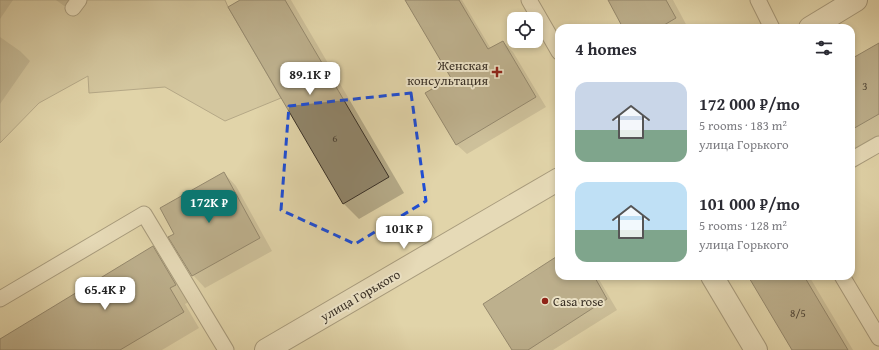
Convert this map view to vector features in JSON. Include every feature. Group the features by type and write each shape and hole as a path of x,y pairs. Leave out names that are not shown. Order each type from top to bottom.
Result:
{"street":[{"path":"817,24 856,0"},
{"name":"улица Горького","path":"266,350 287,345 555,181"},
{"path":"714,280 756,350"}],"lane":[{"path":"529,0 555,45"},
{"path":"758,0 770,24"},
{"path":"855,158 879,144"},
{"path":"0,299 144,214 226,350"},
{"path":"844,280 879,338"}],"highlighted area":[{"path":"411,93 426,201 355,244 281,210 289,106"}],"shaded area":[{"path":"0,0 225,0 281,98 225,121 165,87 89,93 88,76 39,103 0,143"}],"building":[{"path":"240,0 285,0 389,177 343,204 228,7"},
{"path":"405,0 459,0 488,49 503,41 536,97 456,145 425,93 451,78"},
{"path":"608,0 666,0 676,18 666,24 621,24"},
{"path":"879,43 879,114 855,128 855,57"},
{"path":"224,172 260,238 192,276 168,237 174,234 160,208"},
{"path":"153,246 176,285 170,288 184,312 120,350 0,350 0,339"},
{"name":"Casa rose","path":"555,258 555,280 596,280 607,299 528,350 512,350 483,304"},
{"path":"750,280 806,280 848,350 792,350"}],"place":[{"name":"Женская консультация","path":"497,72"},
{"name":"Casa rose","path":"545,301"}]}
